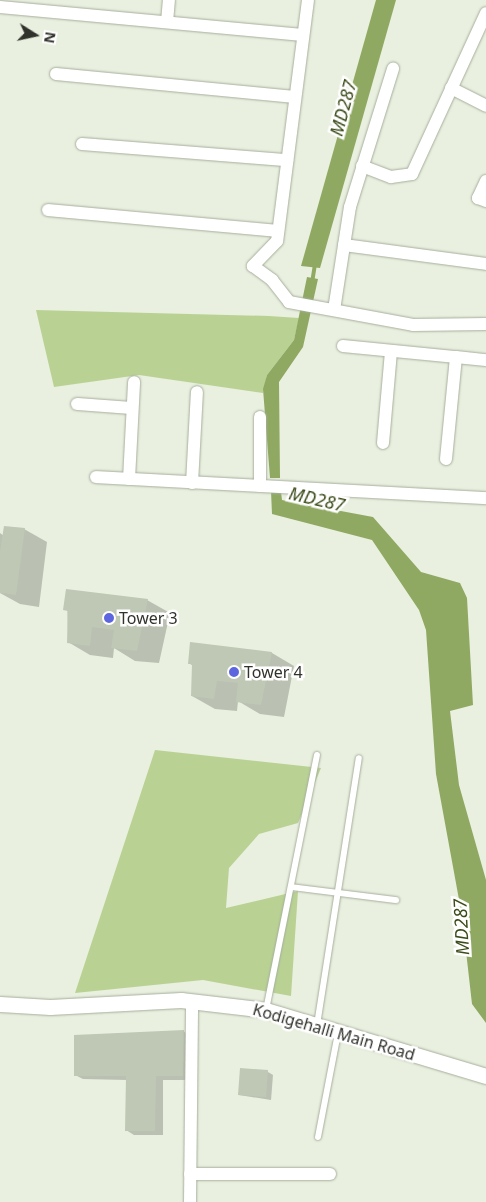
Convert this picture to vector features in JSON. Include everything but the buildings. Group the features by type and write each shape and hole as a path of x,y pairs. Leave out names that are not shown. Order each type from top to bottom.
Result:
{"street":[{"path":"167,22 168,0"},
{"path":"308,0 277,241 253,266 272,280 289,302 414,325 486,324"},
{"path":"0,7 303,35"},
{"path":"362,166 391,177 412,174 486,13"},
{"path":"329,309 344,245 350,207 393,69"},
{"path":"56,74 295,97"},
{"path":"451,88 486,106"},
{"path":"82,144 287,160"},
{"path":"486,181 478,198 486,201"},
{"path":"48,210 278,231"},
{"path":"344,245 486,264"},
{"path":"343,346 486,360"},
{"path":"383,443 391,351"},
{"path":"446,459 456,358"},
{"path":"128,479 134,382"},
{"path":"192,482 197,392"},
{"path":"77,404 132,408"},
{"path":"260,417 260,486"},
{"path":"96,477 486,498"},
{"path":"190,1202 192,1001"},
{"name":"Kodigehalli Main Road","path":"0,1004 50,1007 192,1001 266,1010 486,1076"},
{"path":"190,1174 330,1174"}],"lane":[{"path":"266,1010 318,755"},
{"path":"317,1025 359,758"},
{"path":"291,887 396,900"},
{"path":"318,1137 338,1032"}],"shaded area":[{"path":"376,0 396,0 320,268 301,266"},
{"path":"307,277 318,279 303,347 279,382 280,478 270,478 263,389 267,375 294,340"},
{"path":"36,310 299,318 294,340 267,375 263,393 139,375 54,387"},
{"path":"271,491 281,492 282,500 373,517 421,572 460,583 467,598 473,705 450,711 459,785 486,880 486,1023 472,1004 462,916 436,774 426,630 419,610 372,540 272,514"},
{"path":"155,750 321,768 298,823 259,834 229,868 226,908 298,891 291,996 203,980 75,993"}],"waterway":[{"name":"MD287","path":"312,283 315,263"}],"place":[{"name":"Tower 3","path":"109,618"},
{"name":"Tower 4","path":"234,672"}]}
